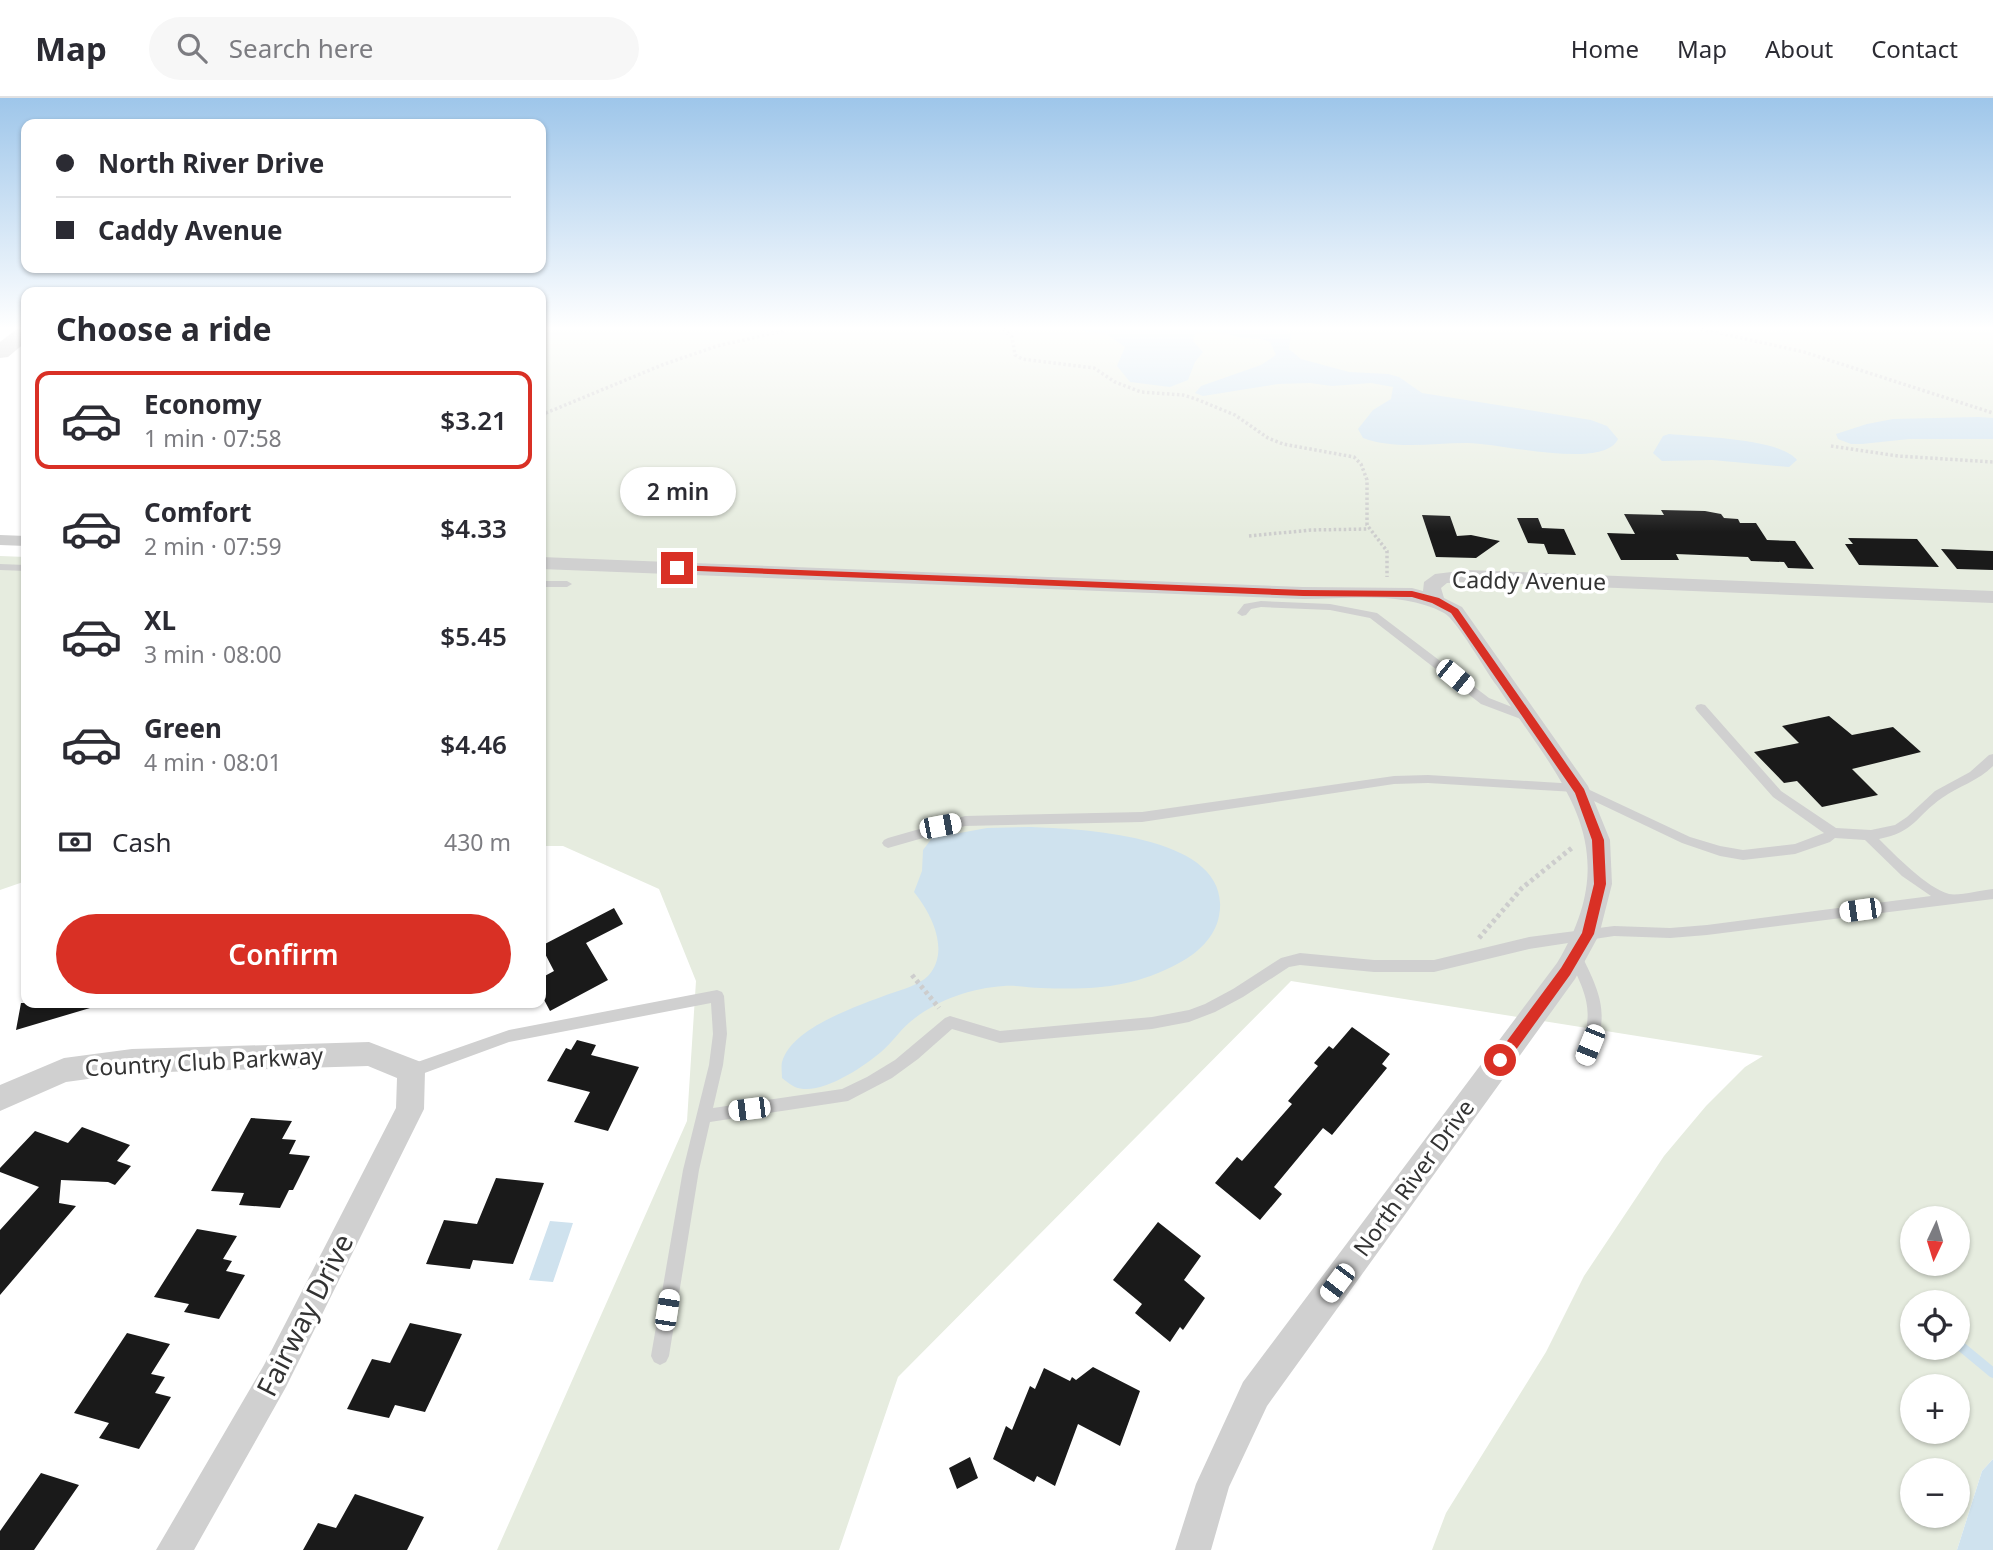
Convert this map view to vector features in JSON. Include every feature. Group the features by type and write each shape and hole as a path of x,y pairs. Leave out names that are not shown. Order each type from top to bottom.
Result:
{"street":[{"path":"0,540 21,541"},
{"name":"Caddy Avenue","path":"546,563 1412,594 1435,600"},
{"name":"Caddy Avenue","path":"1435,600 1431,586 1442,578 1468,576 1993,597"},
{"name":"North River Drive","path":"1193,1550 1213,1484 1255,1394 1581,945 1600,884 1596,835 1577,788 1455,611 1435,600"},
{"name":"Country Club Parkway","path":"0,1098 64,1070 132,1061 369,1054 411,1071"},
{"name":"Fairway Drive","path":"174,1550 275,1376 410,1110 411,1071"}],"lane":[{"path":"0,567 21,568"},
{"path":"546,584 567,584"},
{"path":"1242,613 1248,606 1261,604 1330,607 1374,615 1485,701 1531,719"},
{"path":"1701,708 1777,794 1832,833 1868,835 1896,830 1907,824 1938,794 1969,780 1993,758"},
{"path":"888,843 965,821 1142,817 1394,780 1428,779 1577,788 1589,791 1686,840 1743,855 1795,849 1826,839 1832,833"},
{"path":"1868,835 1907,875 1925,889 1951,901"},
{"path":"704,1116 843,1096 897,1067 950,1022 1000,1037 1152,1023 1189,1016 1210,1008 1286,962 1318,960 1408,967 1434,966 1529,943 1581,945 1614,930 1670,933 1707,930 1993,894"},
{"path":"1581,945 1595,998 1596,1030 1584,1059"},
{"path":"411,1071 509,1036 717,996 720,1034 691,1170 660,1356"}],"path":[{"path":"546,413 585,397"},
{"path":"1189,397 1236,415 1255,430 1283,443 1354,457 1361,462 1368,483 1366,522 1387,551 1387,578 1391,595"},
{"path":"1943,397 1993,413"},
{"path":"1831,446 1898,456 1993,462"},
{"path":"1249,536 1368,528"},
{"path":"1464,958 1493,916 1525,884 1573,848 1596,835"},
{"path":"912,975 950,1022"}],"shaded area":[{"path":"546,397 1993,397 1993,1459 1982,1471 1970,1509 1970,1458 1900,1458 1900,1528 1964,1528 1957,1550 1432,1550 1446,1513 1546,1352 1584,1276 1664,1156 1706,1106 1745,1067 1763,1056 1291,981 898,1377 839,1550 497,1550 687,1121 696,981 659,889 563,846 546,846"},
{"path":"0,556 21,557 21,883 0,890"}],"water":[{"path":"1391,397 1446,397 1591,420 1607,426 1618,439 1608,448 1592,453 1571,454 1466,443 1388,444 1363,438 1358,429 1373,410"},
{"path":"1993,418 1993,439 1909,439 1851,444 1838,439 1836,434 1893,419"},
{"path":"1669,434 1757,443 1774,447 1797,460 1789,467 1712,460 1662,461 1653,453 1663,436"},
{"path":"1031,827 1117,835 1150,842 1180,853 1204,868 1218,889 1219,916 1214,931 1205,944 1193,954 1145,978 1095,988 1009,986 968,992 925,1011 881,1052 841,1079 805,1089 795,1087 782,1078 782,1062 788,1050 812,1028 844,1012 915,985 928,976 935,966 938,955 936,932 927,910 914,892 922,871 923,850 932,838 987,828"},
{"path":"550,1221 573,1223 553,1282 529,1280"},
{"path":"1993,1459 1993,1550 1957,1550 1964,1528 1970,1528 1970,1509 1982,1471"}],"building":[{"path":"1661,510 1705,511 1721,514 1724,518 1738,519 1740,523 1756,523 1767,540 1795,541 1814,569 1788,568 1784,562 1751,561 1748,557 1676,554 1679,560 1621,560 1607,533 1635,534 1624,514 1664,515"},
{"path":"1422,515 1450,516 1457,536 1471,535 1500,541 1476,558 1436,557"},
{"path":"1517,518 1538,518 1542,528 1564,529 1576,555 1548,554 1544,544 1528,543"},
{"path":"1848,538 1917,539 1939,567 1859,565 1845,544 1853,544"},
{"path":"1941,549 1993,551 1993,570 1957,569"},
{"path":"1829,716 1852,735 1893,727 1921,752 1852,769 1878,795 1822,807 1797,781 1784,783 1754,752 1799,743 1782,726"},
{"path":"614,908 623,924 586,943 608,980 550,1011 546,1003 546,975 554,971 546,956 546,943"},
{"path":"21,1003 21,1008 90,1008 16,1030"},
{"path":"1352,1027 1390,1054 1382,1064 1387,1068 1332,1135 1323,1128 1274,1187 1282,1194 1260,1220 1215,1183 1237,1157 1242,1161 1292,1104 1288,1101 1318,1066 1314,1063 1329,1046 1333,1049"},
{"path":"577,1040 596,1045 591,1055 639,1067 608,1131 574,1122 590,1092 547,1081 566,1048 571,1050"},
{"path":"251,1118 292,1121 282,1139 296,1140 289,1154 310,1156 293,1190 289,1190 280,1208 239,1205 244,1193 211,1191"},
{"path":"82,1127 130,1145 117,1161 131,1166 115,1185 108,1182 61,1180 59,1203 76,1206 0,1295 0,1230 39,1187 0,1172 0,1168 35,1131 68,1143"},
{"path":"496,1178 544,1183 513,1264 473,1260 470,1269 426,1264 444,1220 477,1224"},
{"path":"1158,1222 1201,1256 1184,1280 1205,1298 1183,1330 1180,1327 1170,1342 1135,1313 1142,1304 1113,1280"},
{"path":"197,1229 237,1236 223,1259 232,1261 226,1271 245,1275 219,1319 184,1312 189,1304 154,1297"},
{"path":"410,1323 462,1334 425,1412 395,1405 389,1418 347,1409 372,1359 390,1363"},
{"path":"127,1333 170,1344 151,1374 165,1377 155,1393 171,1397 139,1449 99,1438 109,1423 74,1413"},
{"path":"1093,1367 1140,1391 1120,1446 1078,1424 1055,1486 1037,1476 1034,1482 993,1459 1006,1426 1012,1430 1030,1386 1035,1389 1044,1368 1070,1381 1072,1377 1076,1380"},
{"path":"970,1457 978,1478 957,1489 949,1468"},
{"path":"41,1473 79,1485 34,1550 0,1550 0,1531"},
{"path":"355,1494 424,1517 407,1550 303,1550 318,1523 336,1528"}],"waterway":[{"path":"1970,1354 1993,1373"}],"route":[{"path":"677,568 1354,595 1412,594 1435,600 1455,611 1580,792 1598,840 1600,884 1587,934 1566,971 1500,1060"}]}
